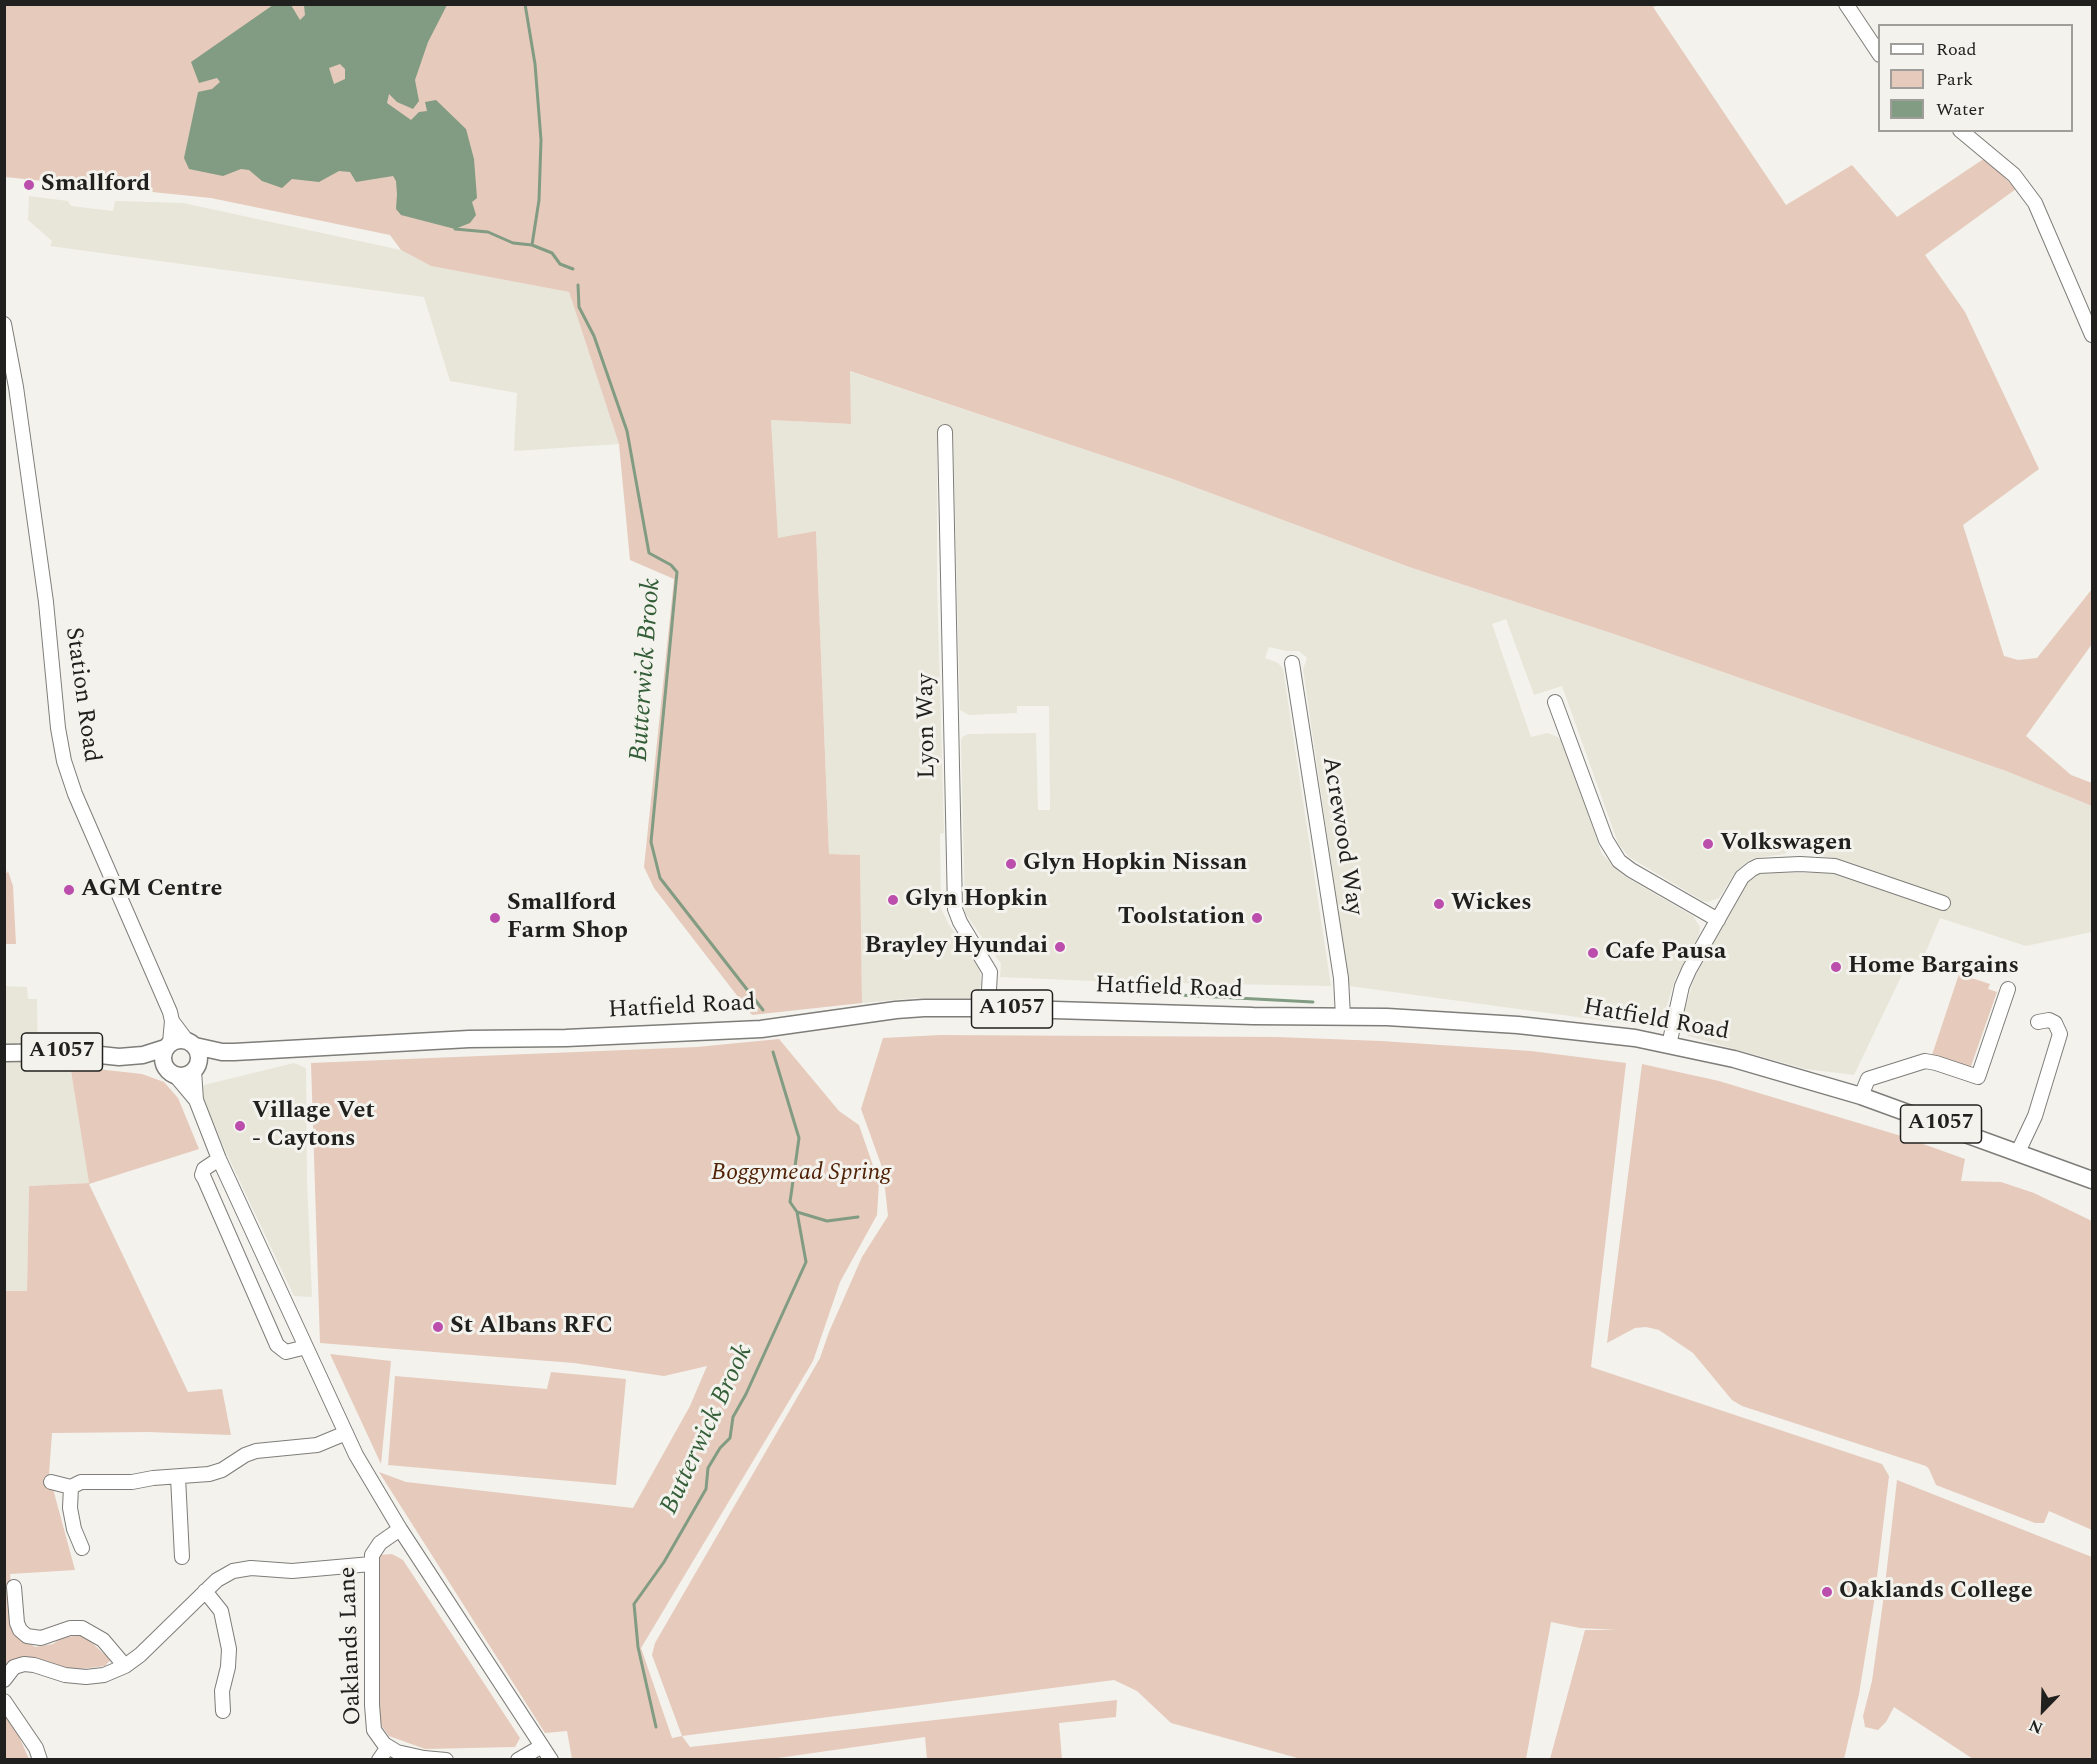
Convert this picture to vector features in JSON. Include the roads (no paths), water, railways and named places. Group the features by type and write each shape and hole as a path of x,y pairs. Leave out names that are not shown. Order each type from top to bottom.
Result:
{"main road":[{"name":"Hatfield Road","path":"191,1043 222,1052 469,1039 566,1038 761,1029 896,1010 988,1008 1252,1016 1387,1017 1518,1025 1604,1034 1669,1045 1744,1062 1861,1096 2091,1176"},
{"path":"175,1041 191,1043 199,1057 195,1069 185,1076 171,1073 162,1060 168,1046 175,1041"},
{"name":"A1057","path":"4,1053 72,1052 119,1057 143,1055 168,1046"},
{"name":"Hatfield Road","path":"195,1069 209,1058 222,1052"},
{"name":"A1057","path":"119,1057 171,1073"}],"street":[{"path":"1846,4 1878,52"},
{"path":"1962,132 2014,175 2035,203 2092,335"},
{"name":"Station Road","path":"4,324 11,357 46,602 58,728 64,761 75,794 170,1012 172,1021 168,1046"},
{"name":"Lyon Way","path":"945,432 955,909 960,922 987,963 990,972 988,1008"},
{"name":"Acrewood Way","path":"1292,663 1341,978 1343,1017"},
{"path":"1555,702 1606,840 1619,861 1718,920"},
{"path":"1669,1045 1682,986 1742,877 1752,869 1758,866 1822,864 1835,866 1943,903"},
{"path":"1861,1096 1871,1074 1925,1061 1978,1077 2008,989"},
{"path":"2018,1152 2035,1116 2060,1034 2055,1023 2049,1020 2038,1022"},
{"name":"Station Road","path":"172,1021 191,1043"},
{"path":"195,1069 196,1100 219,1158 345,1433 400,1529 551,1760"},
{"path":"171,1073 196,1100"},
{"path":"219,1158 208,1165 202,1175 277,1345 286,1352 306,1347"},
{"path":"51,1482 71,1486 81,1482 132,1482 216,1472 256,1450 317,1445 345,1433"},
{"path":"178,1477 182,1557"},
{"path":"71,1486 70,1508 74,1528 82,1548"},
{"name":"Oaklands Lane","path":"400,1529 377,1546 372,1555 373,1721 377,1735 388,1747 397,1752 446,1760"},
{"path":"4,1680 14,1667 24,1664 65,1675 86,1677 104,1675 125,1666 205,1591 226,1574 241,1569 292,1571 371,1564"},
{"path":"14,1587 17,1623 20,1630 27,1636 41,1638 70,1628 82,1628 103,1640 125,1666"},
{"path":"205,1591 219,1606 228,1638 228,1667 222,1691 223,1711"},
{"path":"4,1701 36,1748 40,1760"},
{"path":"518,1760 542,1746"},
{"path":"379,1760 388,1747"}],"water":[{"path":"273,5 291,5 300,20 305,15 304,5 447,5 428,42 415,80 419,101 413,109 397,102 389,94 387,103 411,120 419,112 427,111 425,102 436,100 466,129 474,159 477,198 472,202 476,215 470,223 455,229 401,215 396,209 396,181 393,176 356,182 350,172 339,171 319,182 292,179 282,188 262,181 249,170 241,169 223,176 189,169 184,158 198,92 212,89 220,82 217,78 199,83 191,62","holes":["340,64 345,69 345,79 334,84 329,68"]}],"waterway":[{"name":"Butterwick Brook","path":"525,4 535,64 541,140 539,200 532,245"},
{"path":"455,229 488,232 513,243 532,245 552,253 560,264 573,269"},
{"name":"Butterwick Brook","path":"578,285 579,307 594,336 627,431 649,553 671,565 677,572 651,842 660,878 763,1010"},
{"path":"1160,994 1313,1002"},
{"name":"Butterwick Brook","path":"773,1052 799,1138 790,1202 797,1212 827,1221 858,1217"},
{"name":"Butterwick Brook","path":"656,1727 638,1647 634,1604 664,1562 706,1489 708,1468 720,1448 730,1438 733,1417 746,1394 806,1262 797,1212"}],"place":[{"name":"Smallford","path":"29,185"},
{"name":"Volkswagen","path":"1708,844"},
{"name":"Glyn Hopkin Nissan","path":"1011,864"},
{"name":"AGM Centre","path":"69,890"},
{"name":"Glyn Hopkin","path":"893,900"},
{"name":"Wickes","path":"1439,904"},
{"name":"Smallford Farm Shop","path":"495,918"},
{"name":"Toolstation","path":"1257,918"},
{"name":"Brayley Hyundai","path":"1060,947"},
{"name":"Cafe Pausa","path":"1593,953"},
{"name":"Home Bargains","path":"1836,967"},
{"name":"Village Vet - Caytons","path":"240,1126"},
{"name":"St Albans RFC","path":"438,1327"},
{"name":"Oaklands College","path":"1827,1592"}],"park label":[{"name":"Boggymead Spring","path":"801,1174"}]}
